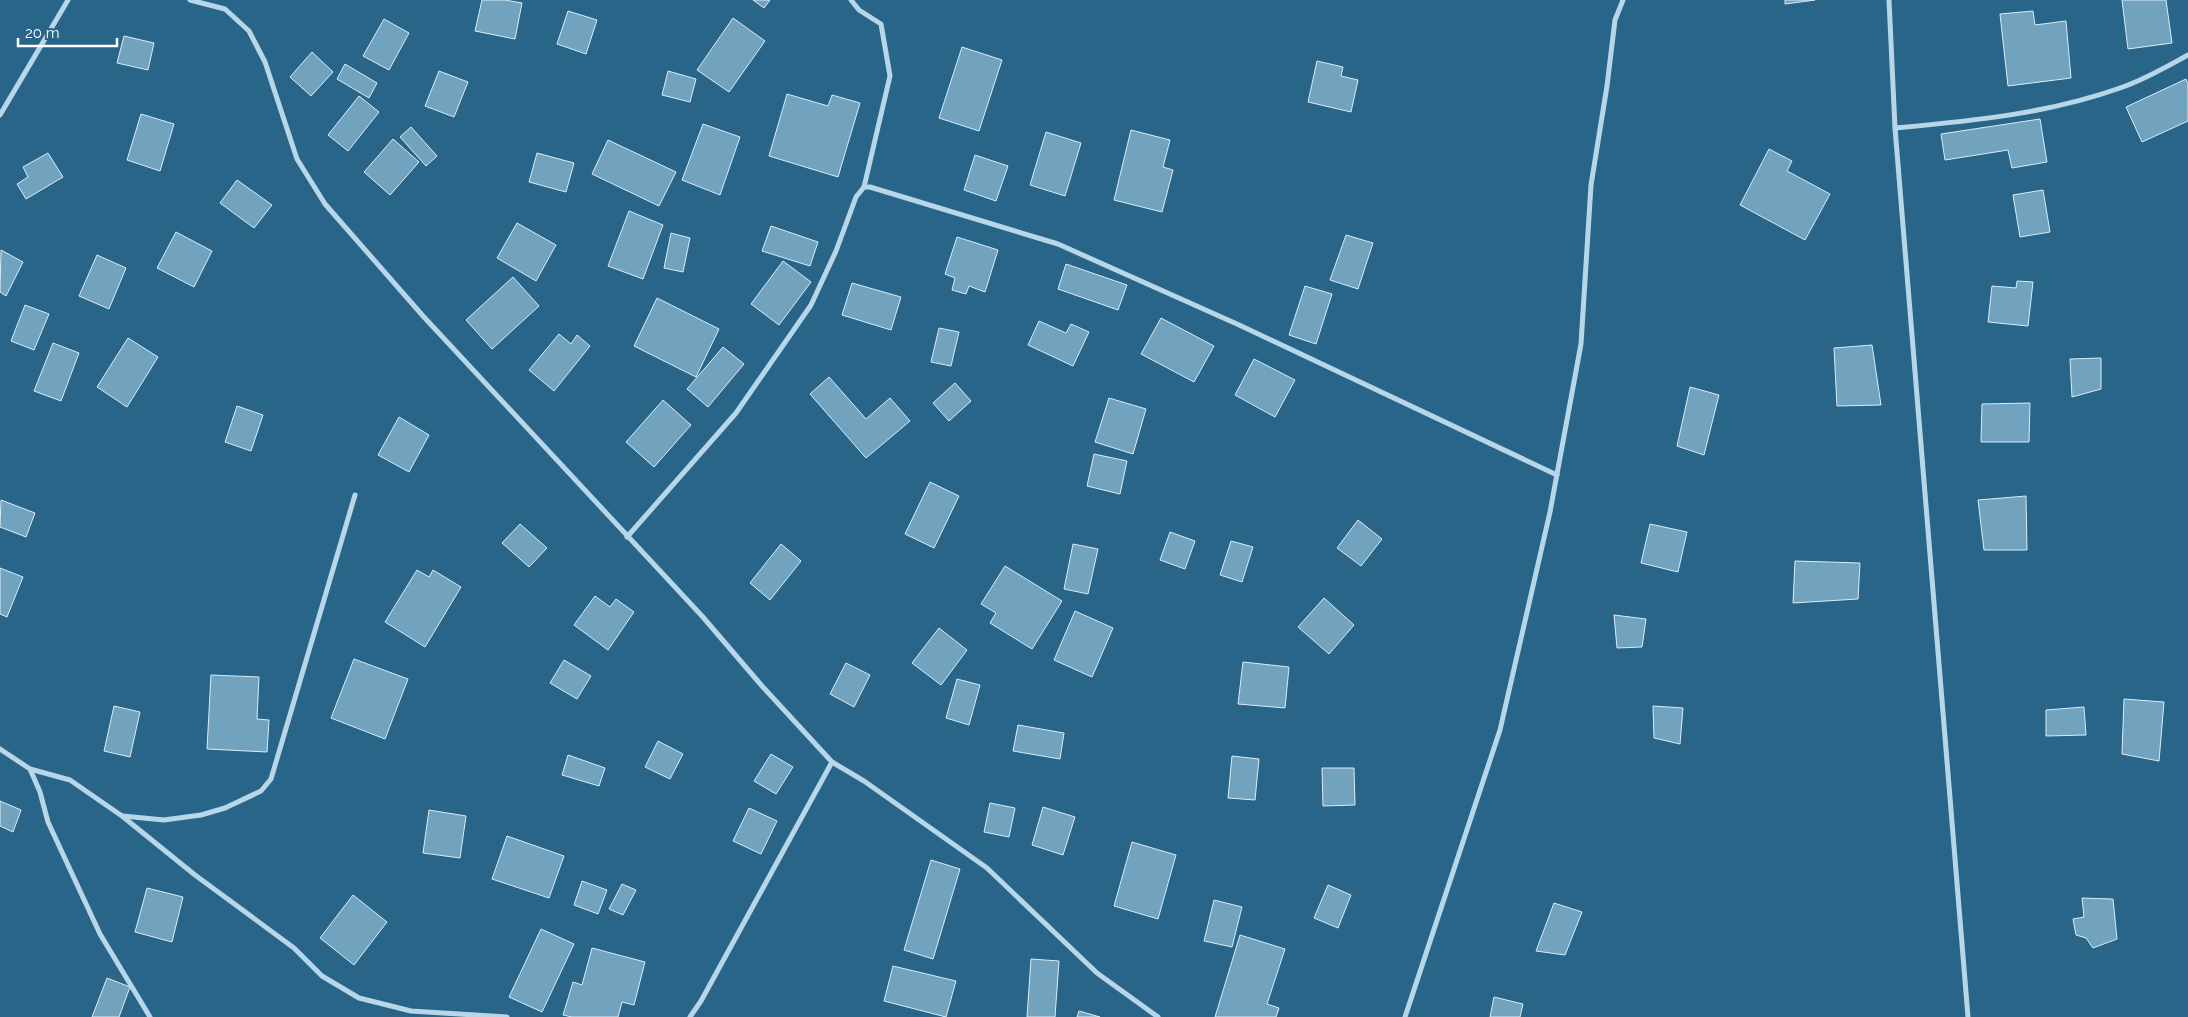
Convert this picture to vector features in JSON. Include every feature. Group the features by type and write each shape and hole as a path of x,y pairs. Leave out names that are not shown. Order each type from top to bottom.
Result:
{"street":[{"path":"0,115 68,0"},
{"path":"190,0 225,9 249,31 264,62 297,159 325,204 423,316 832,762 864,781 987,868 1097,973 1158,1017"},
{"path":"627,537 736,413 811,305 836,251 856,197 864,187 890,76 881,24 859,10 852,0"},
{"path":"1405,1017 1500,730 1557,475 1581,344 1591,185 1607,86 1615,20 1623,0"},
{"path":"1889,0 1895,128 1968,1017"},
{"path":"1895,128 1956,122 2048,109 2120,88 2151,75 2188,55"},
{"path":"864,187 870,187 1058,244 1237,324 1557,475"},
{"path":"122,816 164,820 201,815 225,808 261,791 271,779 355,495"},
{"path":"0,749 30,768 70,780 122,816 195,875 294,948 322,976 359,998 411,1011 507,1017"},
{"path":"690,1017 701,1001 832,762"},
{"path":"30,768 40,792 48,822 100,934 150,1017"}],"building":[{"path":"482,0 505,0 522,3 515,39 475,31"},
{"path":"753,0 770,0 764,8"},
{"path":"1785,0 1815,0 1785,4"},
{"path":"2122,0 2166,0 2172,43 2128,49"},
{"path":"568,11 597,20 586,54 557,44"},
{"path":"2033,11 2035,25 2066,21 2071,78 2008,86 2000,14"},
{"path":"733,18 765,41 729,92 697,70"},
{"path":"384,19 409,33 389,70 363,56"},
{"path":"124,36 154,43 148,70 117,63"},
{"path":"962,47 1002,60 979,131 939,118"},
{"path":"312,52 333,72 311,96 290,77"},
{"path":"1317,61 1343,67 1341,76 1358,80 1351,112 1308,102"},
{"path":"345,64 377,83 369,98 337,79"},
{"path":"439,71 468,82 454,117 425,106"},
{"path":"668,71 696,79 690,102 662,95"},
{"path":"2186,79 2188,84 2188,121 2142,142 2126,107"},
{"path":"787,94 828,106 832,95 860,103 838,177 769,156"},
{"path":"359,96 379,112 348,151 328,135"},
{"path":"141,114 174,124 160,171 127,160"},
{"path":"2040,119 2047,162 2012,168 2008,150 1945,160 1941,134"},
{"path":"703,124 740,137 720,195 682,180"},
{"path":"411,127 437,156 426,166 400,137"},
{"path":"1131,130 1170,140 1163,167 1173,170 1162,212 1114,200"},
{"path":"1046,132 1081,143 1065,196 1030,185"},
{"path":"393,139 419,162 390,195 364,172"},
{"path":"608,140 676,172 659,206 592,174"},
{"path":"1769,149 1792,161 1787,171 1830,194 1805,240 1740,205"},
{"path":"48,153 63,177 26,199 17,184 28,177 23,167"},
{"path":"537,153 574,163 566,192 529,182"},
{"path":"975,155 1008,166 996,201 964,190"},
{"path":"237,180 272,205 254,228 220,203"},
{"path":"2043,190 2050,232 2020,237 2013,195"},
{"path":"629,211 663,225 643,279 608,266"},
{"path":"517,223 556,245 536,281 497,258"},
{"path":"771,226 818,242 810,266 762,251"},
{"path":"176,232 212,251 194,287 157,268"},
{"path":"671,233 690,238 683,272 664,268"},
{"path":"1346,235 1373,243 1358,289 1330,280"},
{"path":"957,237 998,250 985,292 969,286 966,294 952,290 955,278 945,274"},
{"path":"1,250 23,262 6,296 0,292"},
{"path":"97,255 126,268 109,309 79,296"},
{"path":"783,261 811,282 779,325 751,304"},
{"path":"1066,264 1127,285 1118,310 1058,289"},
{"path":"513,277 539,306 492,349 466,320"},
{"path":"2017,281 2033,282 2028,326 1988,322 1992,286 2016,288"},
{"path":"852,283 901,297 891,330 842,315"},
{"path":"1305,286 1332,294 1316,344 1289,335"},
{"path":"657,298 719,329 696,377 634,346"},
{"path":"25,305 49,314 34,350 11,341"},
{"path":"1161,318 1214,346 1194,382 1141,354"},
{"path":"1039,321 1066,333 1071,324 1089,332 1073,366 1028,345"},
{"path":"939,328 959,332 951,366 931,362"},
{"path":"559,334 571,344 577,335 590,346 554,391 529,370"},
{"path":"128,338 158,357 127,407 97,387"},
{"path":"53,343 79,353 61,401 34,391"},
{"path":"1872,345 1881,405 1837,406 1834,348"},
{"path":"723,347 744,364 708,407 687,389"},
{"path":"2101,358 2101,389 2072,397 2070,359"},
{"path":"1254,359 1295,380 1275,417 1235,395"},
{"path":"829,377 866,419 890,398 910,421 866,458 810,394"},
{"path":"955,383 971,401 949,421 933,403"},
{"path":"1690,387 1719,395 1704,455 1677,446"},
{"path":"1109,398 1146,409 1133,454 1095,442"},
{"path":"663,400 691,425 654,467 626,442"},
{"path":"2030,403 2029,442 1981,442 1982,404"},
{"path":"237,406 263,415 251,451 225,442"},
{"path":"399,417 429,435 409,472 378,455"},
{"path":"1094,454 1127,461 1120,494 1087,486"},
{"path":"930,482 959,496 934,548 905,534"},
{"path":"2026,496 2027,550 1984,550 1978,500"},
{"path":"1,500 35,513 26,537 0,527"},
{"path":"1358,520 1382,539 1361,566 1337,548"},
{"path":"520,524 547,548 529,567 502,543"},
{"path":"1650,524 1687,532 1678,572 1641,563"},
{"path":"1170,532 1195,541 1185,569 1160,560"},
{"path":"1231,541 1253,547 1242,582 1220,575"},
{"path":"781,544 801,561 770,600 750,583"},
{"path":"1073,544 1098,549 1088,594 1064,589"},
{"path":"1795,561 1860,563 1858,599 1793,603"},
{"path":"1005,566 1062,601 1032,649 990,623 996,613 981,604"},
{"path":"0,568 23,577 7,617 0,614"},
{"path":"417,570 429,577 433,570 461,587 425,647 385,622"},
{"path":"595,596 610,607 616,599 634,612 608,650 574,625"},
{"path":"1324,598 1354,625 1329,654 1298,627"},
{"path":"1075,611 1113,628 1092,677 1054,660"},
{"path":"1614,615 1646,619 1642,647 1617,648"},
{"path":"939,628 967,650 941,685 912,663"},
{"path":"354,659 408,679 385,739 331,718"},
{"path":"564,660 591,676 577,699 550,683"},
{"path":"1243,662 1289,667 1285,708 1238,704"},
{"path":"846,663 870,675 854,707 830,694"},
{"path":"211,675 259,677 257,719 269,720 267,752 207,749"},
{"path":"957,679 980,685 969,725 946,718"},
{"path":"2124,699 2164,702 2159,761 2122,754"},
{"path":"114,706 140,712 130,757 104,751"},
{"path":"1653,706 1683,708 1680,744 1654,738"},
{"path":"2084,707 2086,735 2046,736 2046,710"},
{"path":"1018,725 1064,733 1060,759 1013,751"},
{"path":"658,741 683,754 670,779 645,767"},
{"path":"771,754 793,767 776,794 754,781"},
{"path":"568,755 605,768 599,786 562,775"},
{"path":"1232,756 1259,759 1255,800 1228,798"},
{"path":"1322,768 1354,768 1355,805 1323,806"},
{"path":"0,801 21,810 13,832 0,826"},
{"path":"990,803 1015,808 1009,837 984,832"},
{"path":"1043,807 1075,817 1063,855 1032,845"},
{"path":"749,808 777,821 761,854 733,841"},
{"path":"429,810 466,816 460,858 423,853"},
{"path":"507,836 564,856 549,898 492,879"},
{"path":"1132,842 1176,855 1158,919 1114,906"},
{"path":"931,860 960,869 933,959 904,950"},
{"path":"582,881 607,890 598,914 574,905"},
{"path":"622,884 636,890 623,915 609,909"},
{"path":"1328,885 1351,895 1338,928 1314,918"},
{"path":"147,888 183,897 172,942 135,932"},
{"path":"353,895 387,922 354,965 320,938"},
{"path":"2082,898 2113,899 2117,939 2093,948 2086,938 2076,935 2073,919 2084,917"},
{"path":"1214,900 1242,907 1232,947 1204,941"},
{"path":"1554,903 1582,912 1565,955 1536,951"},
{"path":"541,929 574,944 542,1012 509,997"},
{"path":"1240,935 1285,949 1267,1004 1279,1008 1276,1017 1215,1017"},
{"path":"592,948 645,962 634,1005 622,1002 618,1017 572,1017 563,1015 573,982 582,985"},
{"path":"1031,959 1059,961 1055,1017 1027,1017"},
{"path":"893,966 956,981 946,1017 884,1001"},
{"path":"107,978 130,987 119,1017 92,1017"},
{"path":"1494,997 1523,1004 1520,1017 1490,1017"},
{"path":"1079,1011 1100,1017 1077,1017"}]}
